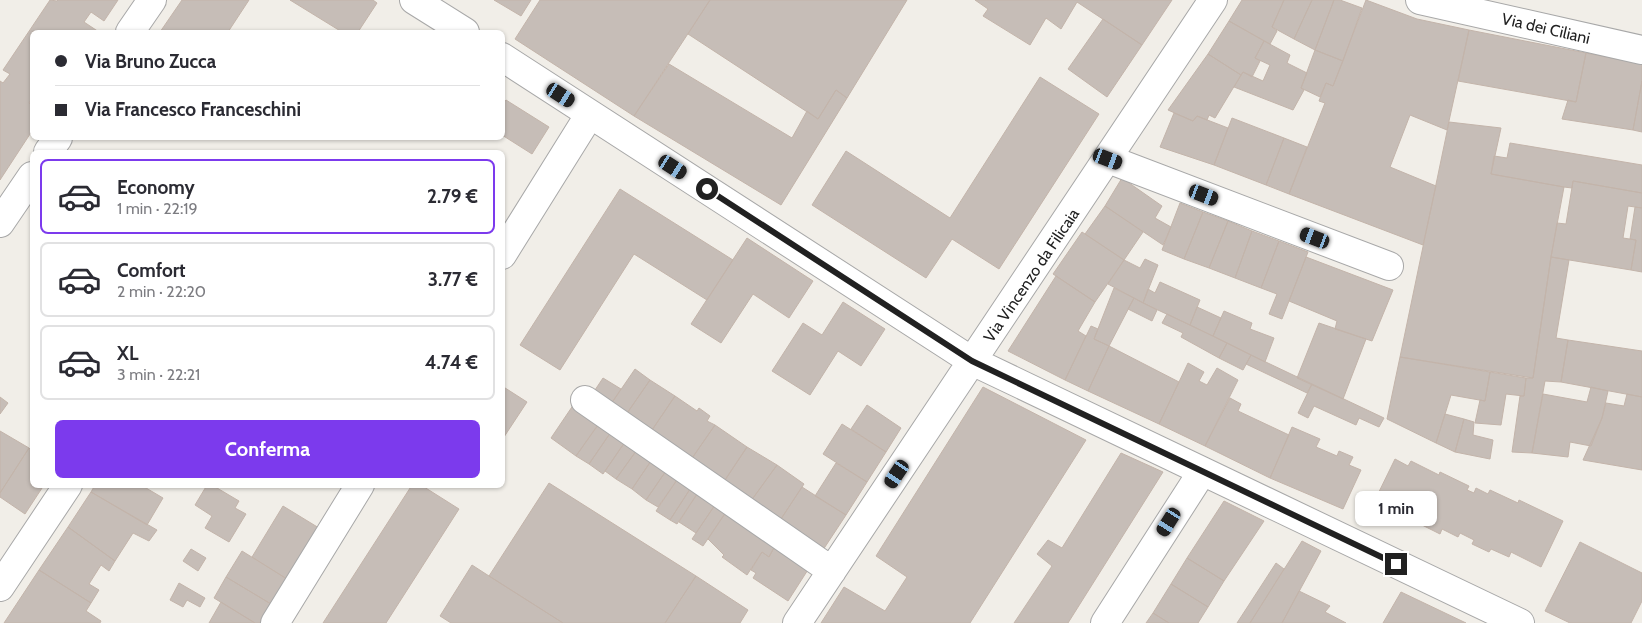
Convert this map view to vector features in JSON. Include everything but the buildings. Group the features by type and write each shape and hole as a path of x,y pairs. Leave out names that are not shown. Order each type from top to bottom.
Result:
{"street":[{"path":"131,30 152,0"},
{"path":"414,0 462,30"},
{"name":"Via Vincenzo da Filicaia","path":"797,623 1213,0"},
{"name":"Via dei Ciliani","path":"1420,0 1642,50"},
{"path":"505,59 972,361 1520,623"},
{"path":"505,250 590,114"},
{"path":"1108,159 1390,266"},
{"path":"0,223 30,179"},
{"path":"586,400 832,571"},
{"path":"1105,623 1202,472"},
{"path":"0,587 66,488"},
{"path":"275,623 358,488"}],"route":[{"path":"707,189 972,361 1396,564"}]}
